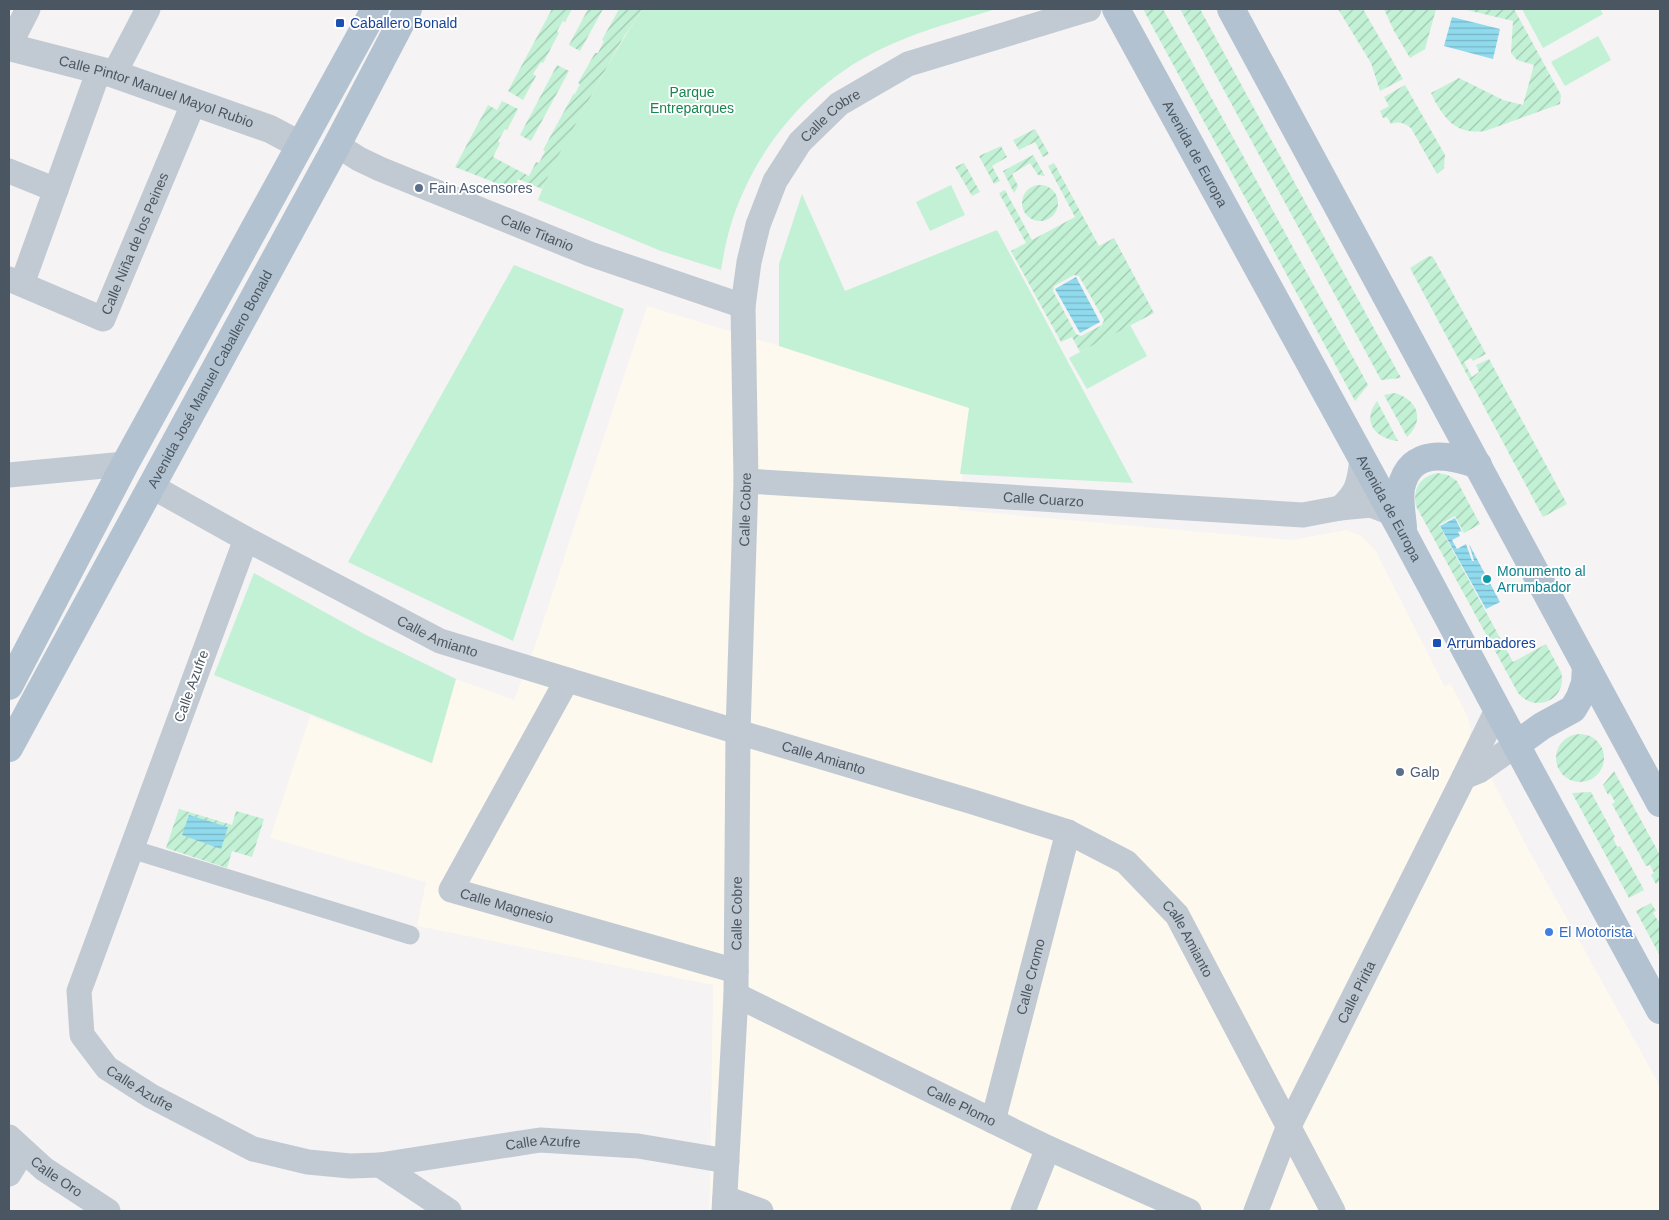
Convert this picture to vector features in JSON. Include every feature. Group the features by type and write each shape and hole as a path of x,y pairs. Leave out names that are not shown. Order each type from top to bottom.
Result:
{"main road":[{"path":"9,686 125,464 375,9"},
{"name":"Avenida José Manuel Caballero Bonald","path":"9,748 337,145 408,9"},
{"name":"Avenida de Europa","path":"1116,9 1398,524 1660,1010"},
{"path":"1231,9 1660,803"},
{"path":"1398,524 1401,509 1401,489 1405,477 1416,462 1434,456 1446,456 1460,458 1478,465"},
{"path":"1499,714 1514,726 1528,730 1542,726 1573,709 1585,683 1586,666"},
{"path":"1522,756 1542,726"}],"street":[{"path":"9,47 28,9"},
{"path":"15,282 106,72 148,9"},
{"name":"Calle Cobre","path":"724,1204 736,983 738,732 746,482 743,306 749,262 756,234 775,181 800,142 840,104 908,64 1089,9"},
{"name":"Calle Pintor Manuel Mayol Rubio","path":"9,47 106,72 270,129 300,145"},
{"name":"Calle Niña de los Peines","path":"15,282 103,319 194,102"},
{"name":"Calle Titanio","path":"337,145 380,169 590,254 743,306"},
{"path":"9,171 56,190"},
{"path":"1340,508 1356,491 1362,460"},
{"path":"9,475 125,464"},
{"name":"Calle Cuarzo","path":"746,482 1303,515 1371,504 1398,524"},
{"name":"Calle Amianto","path":"150,486 440,641 1068,832 1126,862 1177,915 1333,1211"},
{"name":"Calle Azufre","path":"246,539 79,991 82,1035 108,1068 151,1096 253,1149 308,1162 350,1166 380,1165 540,1140 638,1146 727,1161"},
{"name":"Calle Magnesio","path":"567,680 451,890 736,983"},
{"name":"Calle Pirita","path":"1256,1211 1288,1128 1472,774 1499,714"},
{"name":"Calle Pirita","path":"1472,774 1522,756"},
{"name":"Calle Cromo","path":"993,1121 1068,832"},
{"path":"131,849 410,936"},
{"name":"Calle Plomo","path":"736,983 993,1121 1048,1148 1189,1211"},
{"path":"9,1174 16,1144"},
{"name":"Calle Oro","path":"16,1144 44,1169 108,1211"},
{"path":"1024,1211 1048,1148"},
{"path":"380,1165 449,1211"},
{"path":"724,1204 761,1211"}],"shaded area":[{"path":"647,306 779,346 969,408 959,510 1291,540 1346,530 1361,536 1375,550 1445,687 1450,683 1468,717 1471,731 1469,735 1526,845 1660,1086 1660,1211 709,1211 713,985 417,926 426,882 270,838 310,716 432,764 456,679 514,700 536,643"}],"green space":[{"path":"552,9 572,9 565,22 563,21 557,31 559,33 543,63 541,62 533,74 536,76 523,100 508,91"},
{"path":"588,9 603,9 580,51 569,45"},
{"path":"619,9 643,9 623,38 542,189 518,179 514,190 455,167 488,105 497,110 502,101 518,109 507,130 505,129 498,141 500,143 493,157 529,176 536,162 539,163 545,151 543,150 575,94 580,84 578,83 595,53 598,53 604,41 602,40"},
{"name":"Parque Entreparques","path":"643,9 996,9 930,29 892,44 839,74 816,93 794,114 758,163 744,190 733,218 727,237 721,270 661,251 538,200 569,136 622,42"},
{"path":"1143,9 1163,9 1368,385 1355,401"},
{"path":"1180,9 1200,9 1401,378 1381,380"},
{"path":"1338,9 1363,9 1403,79 1380,91 1371,63"},
{"path":"1384,9 1436,9 1425,49 1410,58"},
{"path":"1514,9 1561,95 1560,104 1485,131 1475,132 1466,130 1451,123 1445,117 1431,93 1459,78 1503,100 1523,105 1534,65 1517,60 1511,53 1513,21 1467,10"},
{"path":"1522,9 1600,9 1603,14 1543,48"},
{"path":"1598,36 1611,60 1565,86 1551,62"},
{"path":"557,65 569,71 531,141 520,135"},
{"path":"1405,85 1445,155 1444,168 1437,174 1411,128 1401,123 1391,124 1387,117 1383,118 1380,111 1389,106 1384,97"},
{"path":"1035,129 1049,154 1043,157 1035,142 1019,150 1013,140"},
{"path":"1001,146 1007,157 992,166 1000,181 994,184 979,156"},
{"path":"1033,155 1045,176 1038,175 1030,163 1012,174 1018,186 1014,193 1003,171"},
{"path":"964,163 980,192 972,196 955,167"},
{"path":"1054,163 1099,246 1114,238 1154,313 1080,352 1072,337 1061,342 1011,251 1026,243 999,193 1005,190 1032,240 1075,217 1048,166","holes":["1074,275 1079,276 1104,320 1102,325 1081,336 1076,334 1053,291 1054,286"]},
{"path":"951,185 965,215 930,231 916,202"},
{"path":"1040,185 1052,191 1058,203 1052,215 1040,221 1028,215 1022,203 1028,191"},
{"path":"802,194 845,291 997,230 1133,483 960,474 969,408 779,346 779,264"},
{"path":"1429,256 1433,257 1486,354 1473,361 1471,358 1464,362 1472,377 1479,372 1476,365 1489,359 1567,504 1543,517 1410,268"},
{"path":"514,265 624,309 513,641 348,562"},
{"path":"1130,325 1147,356 1087,389 1069,358"},
{"path":"1395,393 1409,400 1416,411 1416,424 1413,431 1407,437 1384,395"},
{"path":"1377,401 1398,441 1383,437 1373,428 1370,416"},
{"path":"1438,473 1448,475 1457,481 1480,524 1464,533 1455,516 1439,525 1513,662 1546,644 1561,672 1562,682 1560,690 1549,700 1541,703 1533,702 1525,699 1518,693 1416,506 1415,494 1419,484 1427,477"},
{"path":"254,573 366,635 456,679 432,763 214,675"},
{"path":"1580,734 1589,736 1597,741 1602,749 1604,758 1602,767 1597,775 1589,780 1580,782 1571,780 1563,775 1558,767 1556,758 1558,749 1563,741 1571,736"},
{"path":"1614,771 1660,855 1660,881 1656,884 1651,875 1654,873 1650,865 1646,866 1612,804 1615,802 1610,793 1608,795 1603,785"},
{"path":"1591,792 1615,837 1613,838 1617,847 1620,846 1644,890 1629,898 1572,793"},
{"path":"179,809 232,825 236,811 264,819 252,857 232,851 227,868 166,848"},
{"path":"1651,903 1656,911 1653,913 1658,921 1660,920 1660,956 1636,911"}],"water":[{"path":"1452,17 1500,29 1493,59 1444,46"},
{"path":"1076,277 1100,322 1080,333 1055,289"},
{"path":"1455,518 1463,534 1461,531 1458,532 1460,536 1452,540 1457,549 1466,544 1472,561 1474,561 1469,544 1500,602 1486,609 1440,526"},
{"path":"189,815 228,827 221,849 182,835"}],"place":[{"name":"Caballero Bonald","path":"340,23"},
{"name":"Fain Ascensores","path":"419,188"},
{"name":"Monumento al Arrumbador","path":"1487,579"},
{"name":"Arrumbadores","path":"1437,643"},
{"name":"Galp","path":"1400,772"},
{"name":"El Motorista","path":"1549,932"}]}
